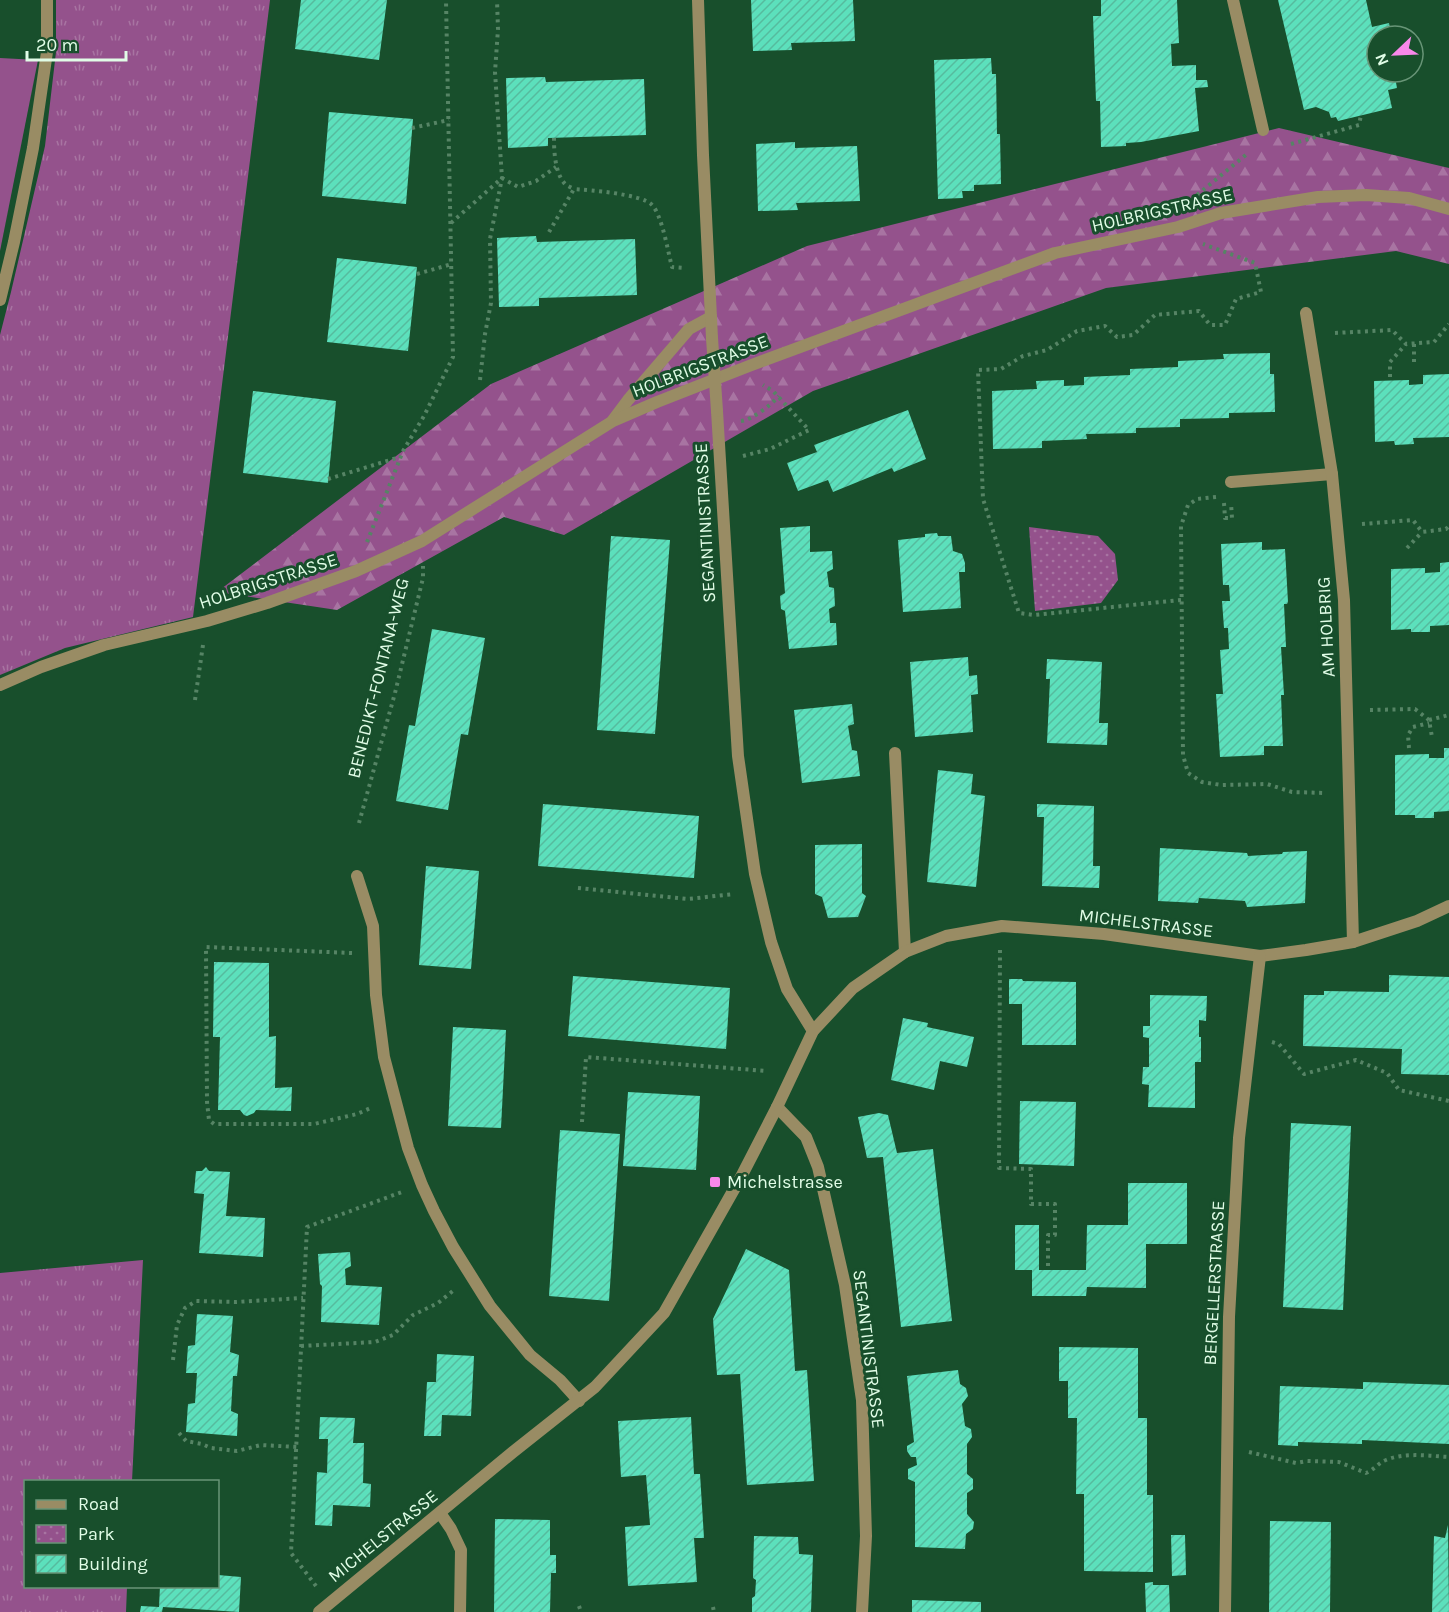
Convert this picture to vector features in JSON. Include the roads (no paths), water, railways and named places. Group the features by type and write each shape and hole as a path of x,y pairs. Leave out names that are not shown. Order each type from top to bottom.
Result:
{"street":[{"path":"0,300 33,148 46,51 47,0"},
{"name":"SEGANTINISTRASSE","path":"698,0 702,144 712,338 738,756 754,874 771,942 787,989 813,1031"},
{"path":"1233,0 1263,130"},
{"name":"HOLBRIGSTRASSE","path":"0,685 104,645 207,621 267,603 356,571 422,541 613,421 739,370 1055,253 1178,227 1221,213 1318,197 1366,195 1409,198 1449,209"},
{"name":"AM HOLBRIG","path":"1306,313 1332,474 1344,600 1353,942"},
{"path":"613,421 628,400 689,329 711,317"},
{"path":"1231,482 1332,474"},
{"path":"895,753 905,952"},
{"path":"357,876 373,926 376,995 384,1057 408,1148 422,1185 453,1247 490,1306 530,1355 560,1380 579,1401"},
{"name":"MICHELSTRASSE","path":"318,1612 596,1387 664,1313 741,1177 813,1031 853,988 905,952 946,936 1002,926 1104,934 1260,956 1353,942 1417,921 1449,906"},
{"name":"BERGELLERSTRASSE","path":"1225,1612 1229,1317 1239,1138 1260,956"},
{"name":"SEGANTINISTRASSE","path":"777,1107 806,1137 818,1167 845,1285 862,1400 866,1536 862,1612"},
{"path":"440,1513 461,1550 460,1612"}],"place":[{"name":"Michelstrasse","path":"715,1182"}]}
